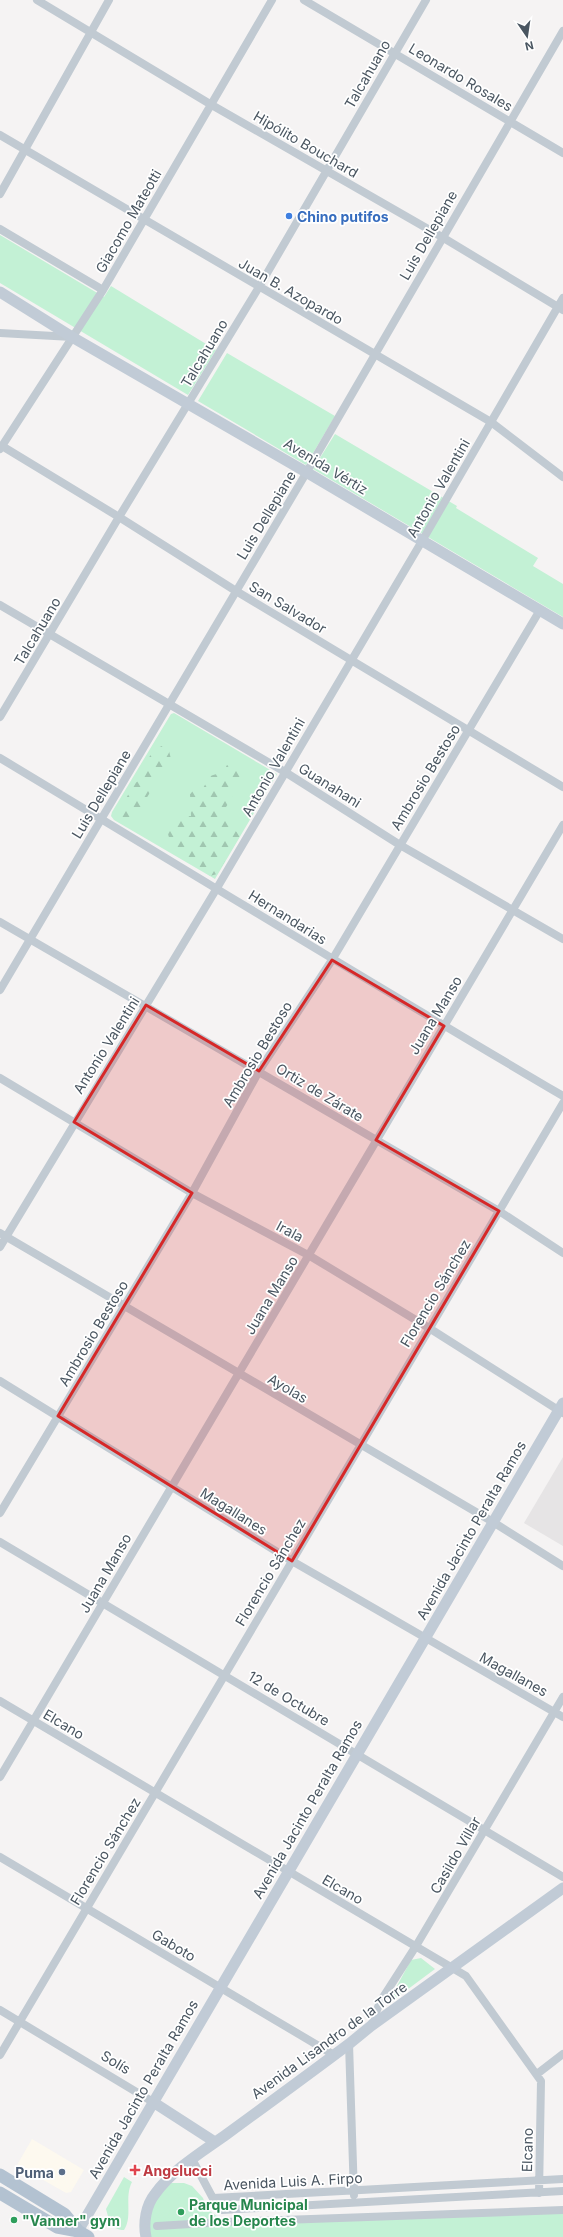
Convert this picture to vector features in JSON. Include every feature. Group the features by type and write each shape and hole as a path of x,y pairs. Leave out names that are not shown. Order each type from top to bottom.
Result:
{"main road":[{"path":"0,2176 64,2214 81,2235"},
{"path":"0,2193 57,2227 81,2235"}],"street":[{"name":"Hipólito Bouchard","path":"37,0 91,31 210,104 442,237 560,308"},
{"path":"0,194 109,0"},
{"name":"Giacomo Mateotti","path":"1,448 103,290 210,104 272,0"},
{"name":"Leonardo Rosales","path":"304,0 563,153"},
{"name":"Talcahuano","path":"0,717 119,517 259,288 326,170 426,0"},
{"name":"Luis Dellepiane","path":"0,990 170,704 509,121 563,31"},
{"name":"Juan B. Azopardo","path":"0,135 259,288 491,422 563,477"},
{"path":"0,229 103,290"},
{"name":"Avenida Vértiz","path":"0,292 72,337 306,472 563,624"},
{"name":"Antonio Valentini","path":"0,1247 3,1235 217,888 491,422 560,308 563,298"},
{"path":"0,333 72,337"},
{"name":"San Salvador","path":"1,448 119,517 236,591 563,787"},
{"name":"Guanahani","path":"0,605 285,772 400,845 563,939"},
{"name":"Ambrosio Bestoso","path":"0,1514 192,1193 259,1071 332,960 540,610"},
{"name":"Hernandarias","path":"0,758 217,888 332,960 563,1096"},
{"name":"Juana Manso","path":"0,1777 170,1487 310,1256 376,1140 563,825"},
{"name":"Ortiz de Zárate","path":"0,922 146,1005 499,1211 563,1253"},
{"name":"Irala","path":"0,1078 192,1193 310,1256 561,1409"},
{"name":"Florencio Sánchez","path":"0,2055 563,1103"},
{"name":"Ayolas","path":"3,1235 493,1522 563,1566"},
{"name":"Magallanes","path":"0,1381 292,1562 424,1639 563,1717"},
{"name":"Avenida Jacinto Peralta Ramos","path":"81,2235 153,2102 424,1639 561,1409"},
{"name":"12 de Octubre","path":"0,1542 563,1877"},
{"name":"Casildo Villar","path":"371,2026 380,2002 416,1946 563,1697"},
{"name":"Elcano","path":"0,1702 466,1976 541,2081 539,2193"},
{"name":"Gaboto","path":"0,1857 334,2055"},
{"name":"Avenida Lisandro de la Torre","path":"146,2237 144,2227 148,2206 153,2195 162,2184 192,2159 349,2044 371,2026 454,1968 563,1888"},
{"name":"Solís","path":"0,2010 153,2102 215,2142"},
{"path":"349,2044 354,2203"},
{"path":"537,2074 563,2054"},
{"path":"192,2159 213,2198"},
{"name":"Avenida Luis A. Firpo","path":"213,2198 563,2179"},
{"name":"Avenida Luis A. Firpo","path":"213,2198 222,2210 563,2192"},
{"path":"157,2226 225,2222 563,2210"}],"highlighted area":[{"path":"332,960 444,1026 376,1140 499,1211 292,1561 58,1416 192,1193 74,1122 146,1005 259,1071"}],"shaded area":[{"path":"563,1457 563,1546 524,1523"},
{"path":"32,2139 84,2170 71,2192 66,2193 17,2165"}],"green space":[{"path":"0,235 104,297 111,286 216,350 188,395 0,283"},
{"path":"227,353 335,416 306,465 198,401"},
{"path":"335,434 457,506 456,508 538,558 533,566 563,584 563,617 313,469"},
{"path":"174,713 277,774 215,879 114,820 111,816 171,714"},
{"path":"162,746 169,751 171,759 134,818 128,821 121,820 118,812 135,783 140,780 142,770 147,760 154,751"},
{"path":"232,764 244,769 242,780 233,783 232,798 224,810 224,816 240,836 217,874 210,876 194,862 179,855 176,844 170,839 168,832 170,824 175,817 191,816 190,794 194,790 202,790 210,776 223,772 227,765"},
{"path":"421,1958 435,1969 392,2001 391,1997 411,1960"},
{"path":"124,2177 132,2182 129,2194 127,2225 124,2230 120,2230 111,2224 106,2209"},
{"name":"Parque Municipal de los Deportes","path":"171,2183 184,2183 192,2186 203,2198 207,2209 225,2222 563,2210 563,2237 149,2237 149,2213 155,2201"}],"place":[{"name":"Chino putifos","path":"289,216"},
{"name":"Angelucci","path":"135,2170"},
{"name":"Puma","path":"62,2172"},
{"name":"Parque Municipal de los Deportes","path":"181,2212"},
{"name":"\"Vanner\" gym","path":"14,2220"}]}
